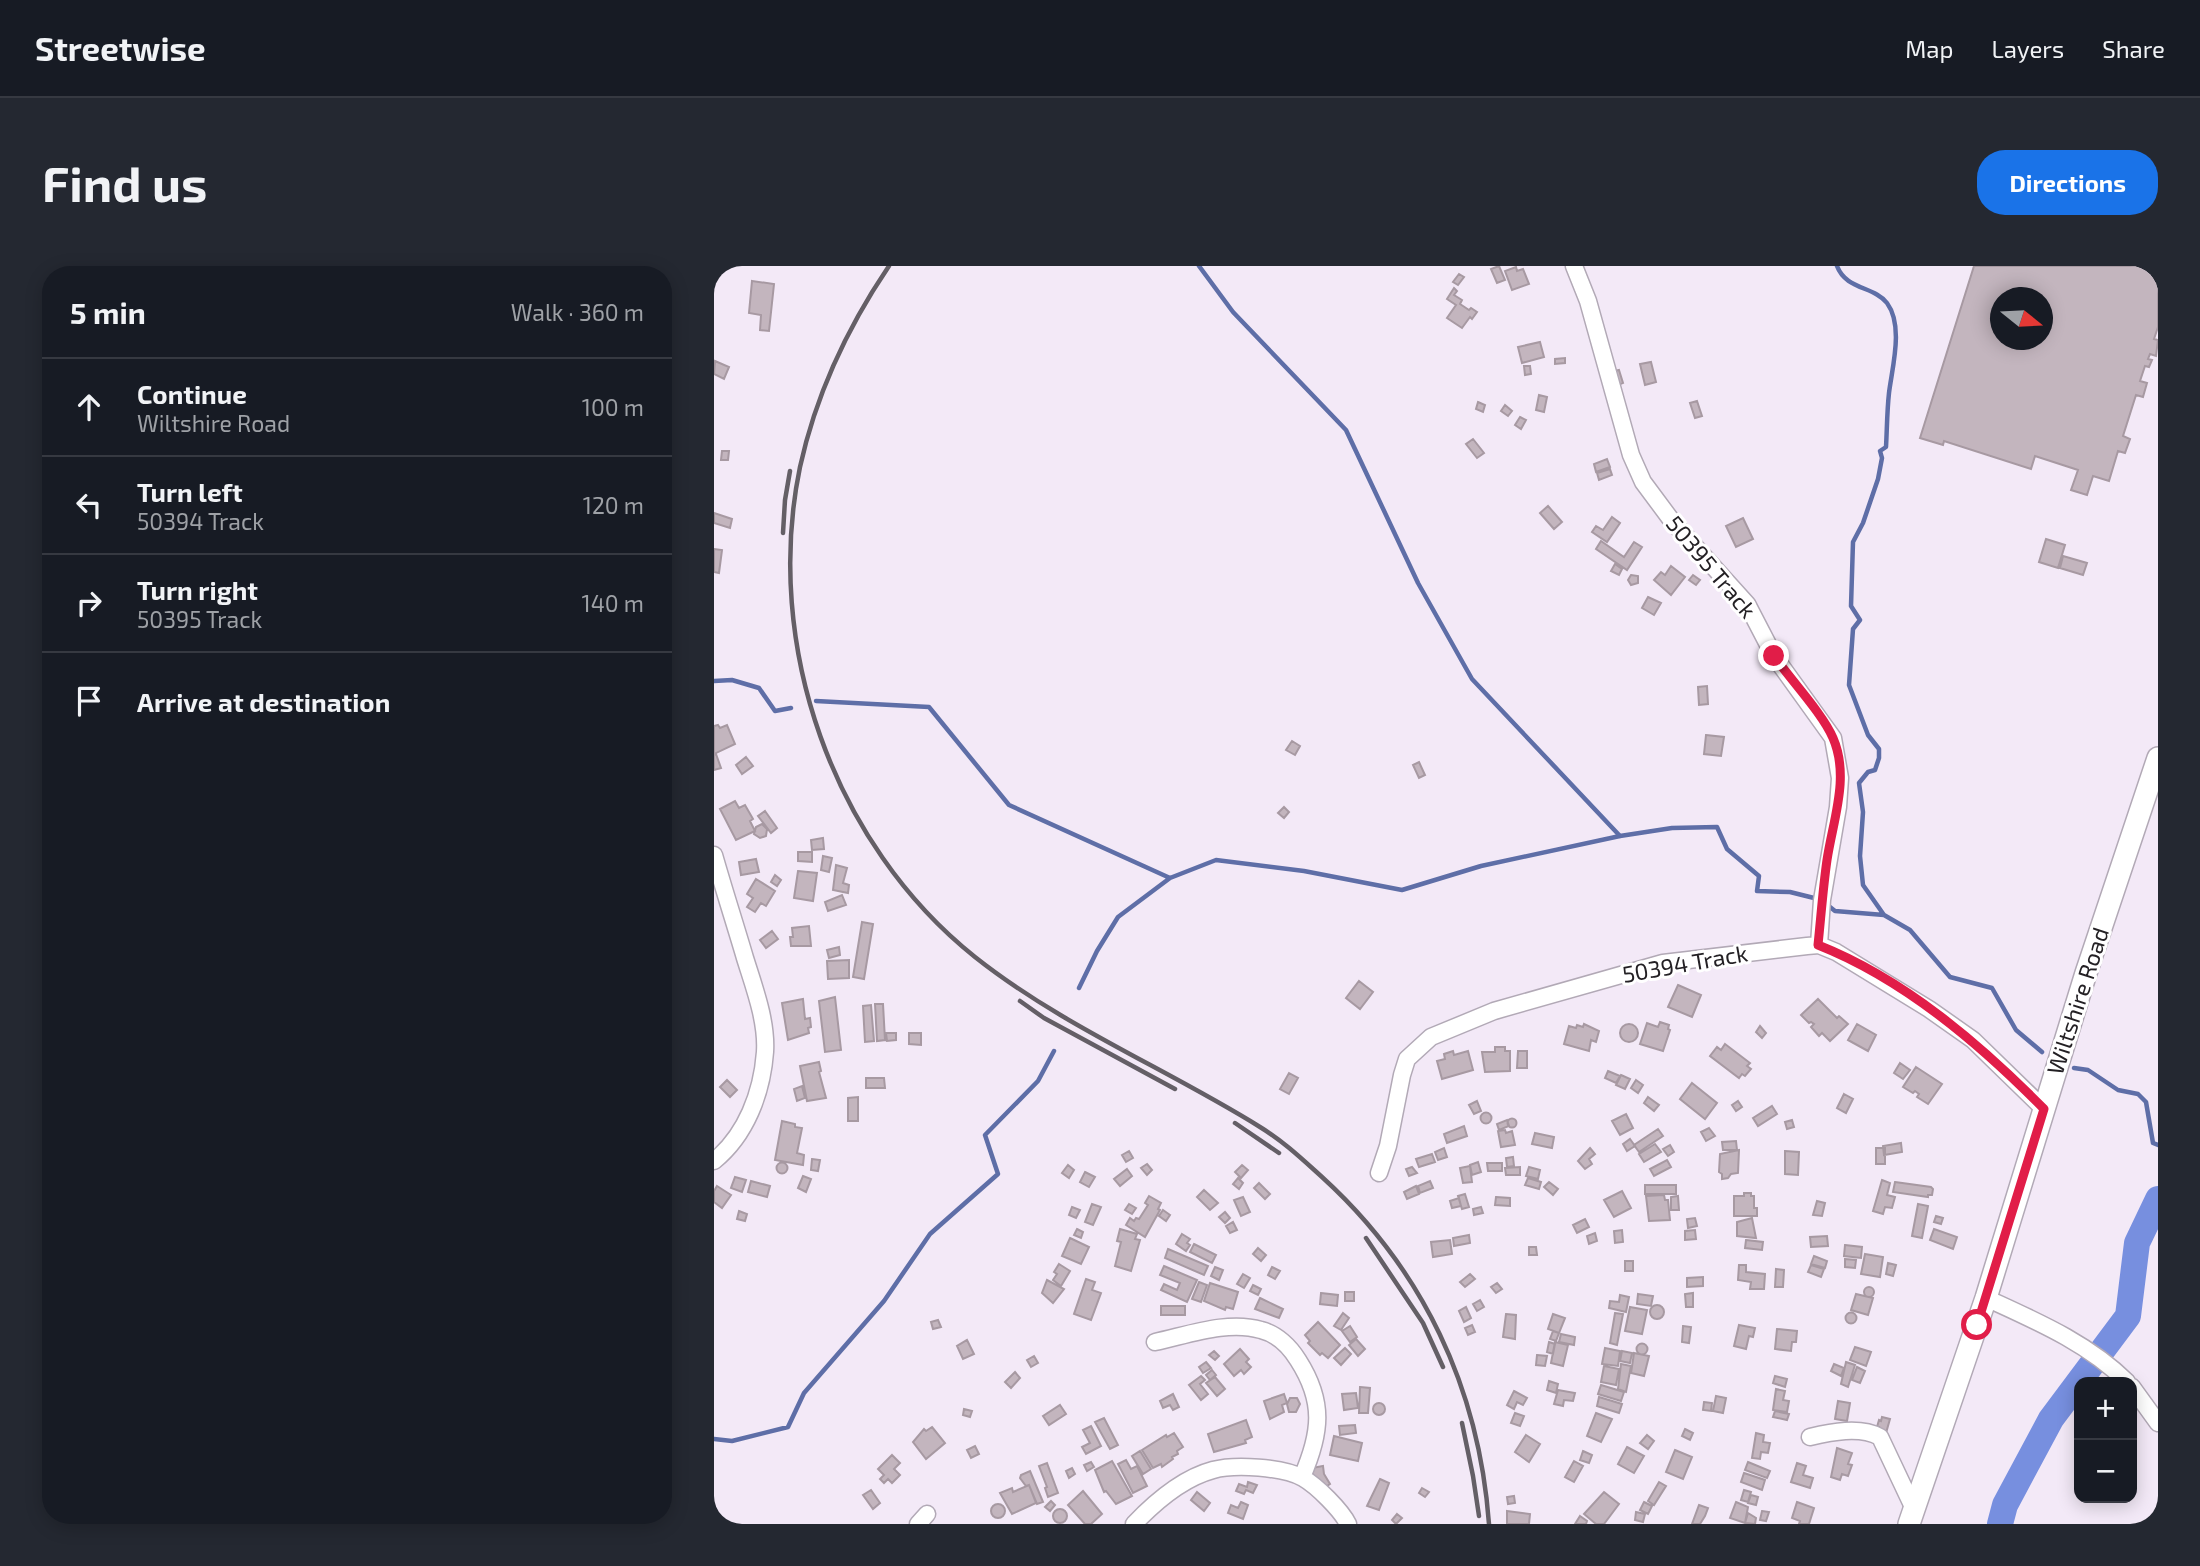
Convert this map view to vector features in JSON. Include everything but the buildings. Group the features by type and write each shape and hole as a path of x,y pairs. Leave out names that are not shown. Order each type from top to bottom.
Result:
{"street":[{"name":"50395 Track","path":"1574,266 1588,302 1631,455 1643,482 1672,521 1747,604 1774,656 1833,738 1840,778 1838,807 1825,878 1818,945"},
{"name":"Wiltshire Road","path":"1912,1516 1986,1298 2158,758"},
{"path":"714,855 755,991 765,1050 760,1084 746,1122 734,1140 714,1161"},
{"path":"1818,945 1870,971 1973,1041 2044,1109"},
{"name":"50394 Track","path":"1379,1173 1407,1059 1431,1037 1494,1011 1663,963 1818,945"},
{"path":"1986,1298 2031,1318 2087,1349 2121,1377"},
{"path":"1155,1342 1228,1327 1262,1330 1283,1343 1309,1377 1317,1405 1318,1422 1314,1447 1302,1477"},
{"path":"2137,1393 2158,1423"},
{"path":"1810,1437 1836,1432 1858,1432 1872,1433 1880,1437 1912,1516"},
{"path":"1134,1524 1166,1495 1191,1479 1212,1470 1234,1466 1258,1467 1302,1477 1336,1507 1348,1524"}],"waterway":[{"path":"1199,266 1233,312 1346,430 1418,583 1472,679 1620,836"},
{"path":"1837,266 1847,280 1875,293 1887,303 1892,312 1896,335 1888,400 1886,447 1880,451 1882,458 1878,479 1863,523 1853,542 1851,606 1860,620 1853,629 1849,685 1868,735 1879,749 1875,770 1868,772 1859,783 1863,812 1860,856 1863,885 1884,915"},
{"path":"714,681 732,680 759,688 775,711 791,708"},
{"path":"816,701 929,707 1009,805 1170,878 1216,860 1304,871 1402,890 1481,866 1620,836 1672,828 1717,827 1727,849 1759,876 1757,891 1790,892 1818,899"},
{"path":"1079,988 1118,917 1170,878"},
{"path":"1825,903 1835,911 1884,915 1910,930 1950,977 1992,988 2016,1030 2042,1052"},
{"path":"714,1439 732,1441 788,1427 804,1393 884,1301 930,1234 998,1174 985,1135 1038,1081 1054,1051"},
{"path":"2074,1068 2088,1070 2118,1090 2138,1094 2146,1102 2153,1143 2158,1145"},
{"path":"2000,1524 2005,1505 2051,1419 2128,1316 2137,1243 2158,1199"}],"railway":[{"path":"889,266 860,313 824,388 800,467 791,535 792,603 802,670 820,736 847,799 883,858 925,911 975,957 1043,1005 1268,1132 1322,1177 1358,1213 1417,1291 1440,1334 1473,1425 1489,1524"},
{"path":"783,533 790,471"},
{"path":"1020,1001 1044,1018 1175,1089"},
{"path":"1235,1123 1279,1153"},
{"path":"1366,1238 1423,1323 1443,1367"},
{"path":"1462,1423 1479,1516"}],"route":[{"path":"1774,656 1820,717 1833,738 1838,757 1838,807 1828,856 1818,945 1861,965 1929,1009 1973,1041 2044,1109 1977,1325"}]}
